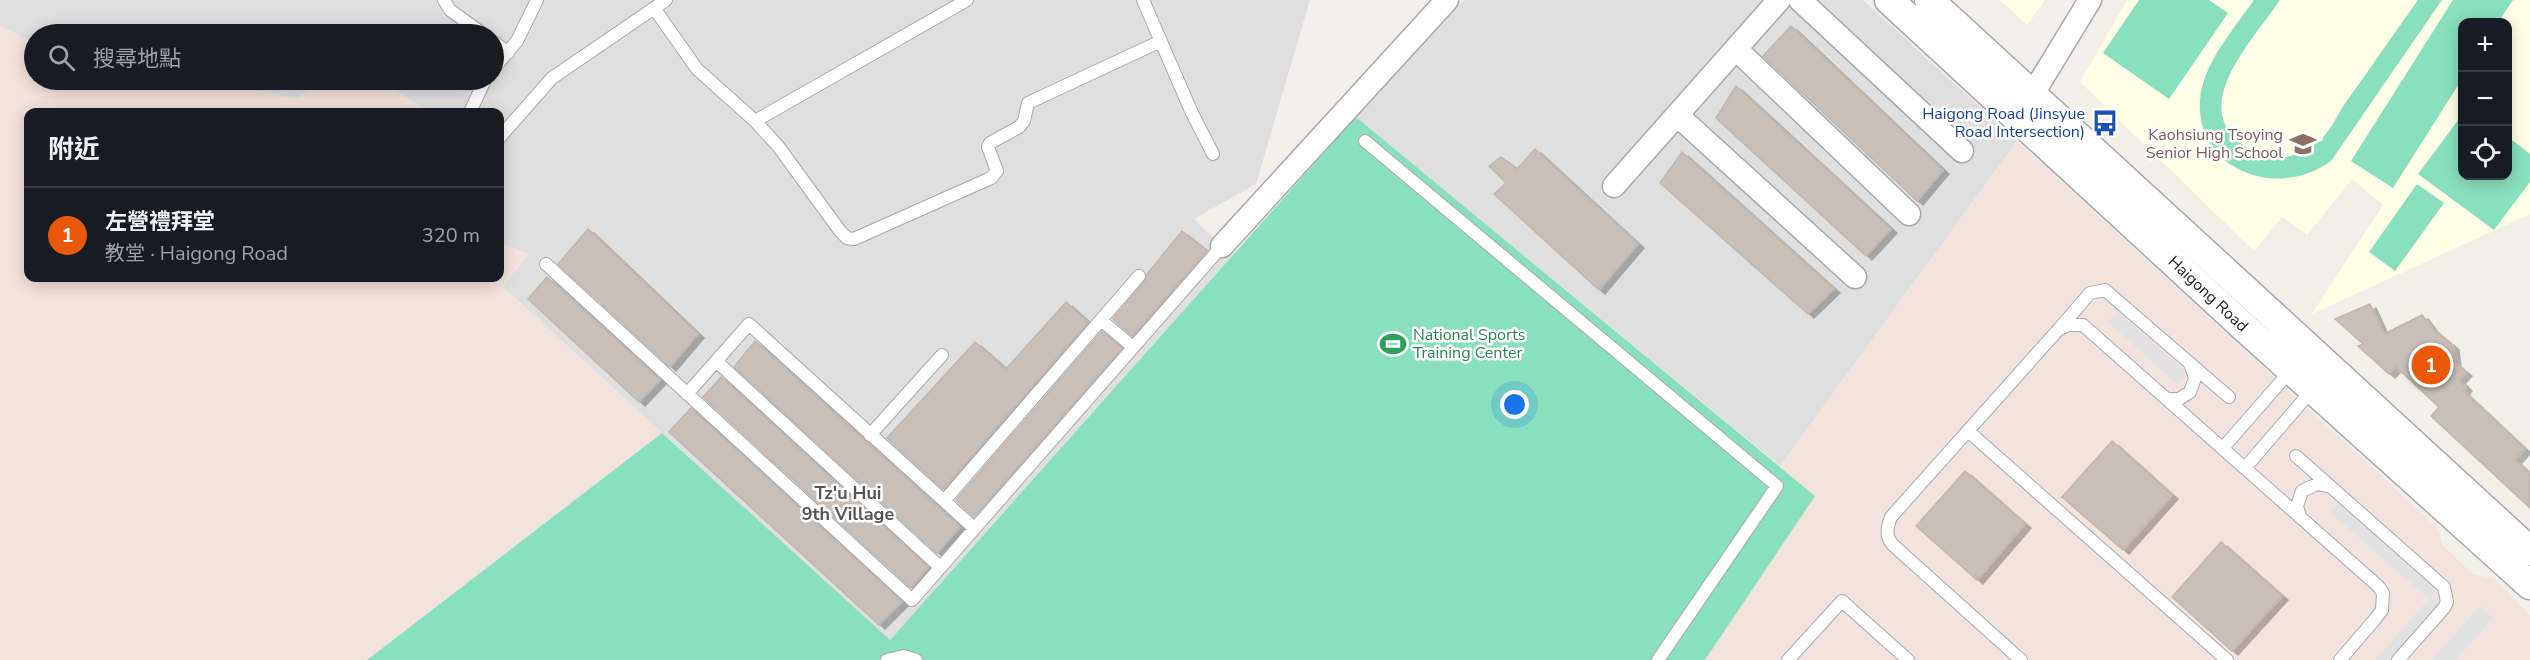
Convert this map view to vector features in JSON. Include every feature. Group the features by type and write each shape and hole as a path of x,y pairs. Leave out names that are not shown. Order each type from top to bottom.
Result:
{"street":[{"path":"1222,246 1447,0"},
{"path":"1614,186 1779,0"},
{"path":"1800,0 1962,151"},
{"name":"Haigong Road","path":"1889,0 2023,105 2530,552"},
{"name":"Haigong Road","path":"1929,0 2023,105 2291,370 2530,585"},
{"path":"2023,105 2090,0"},
{"path":"1737,49 1909,214"},
{"path":"1677,116 1855,277"}],"lane":[{"path":"444,0 450,9 470,24"},
{"path":"504,57 517,41 537,0"},
{"path":"504,132 552,78 666,0"},
{"path":"754,121 967,0"},
{"path":"1143,0 1213,154"},
{"path":"654,8 697,69 754,121 802,176 840,231 847,238 854,239 991,178 997,171 988,151 990,143 1019,127 1024,121 1028,103 1161,41"},
{"path":"504,50 508,53"},
{"path":"472,108 480,90"},
{"path":"1365,141 1777,486 1658,660"},
{"path":"546,264 912,600 1222,246"},
{"path":"944,501 1139,276"},
{"path":"2021,660 1888,539 1887,526 1891,517 2090,293 2098,290 2113,294 2229,397"},
{"path":"2081,303 2083,321 2095,334"},
{"path":"1101,320 1133,347"},
{"path":"687,394 749,324 974,528"},
{"path":"2058,330 2068,325 2083,325 2095,334 2383,593 2382,609 2340,660"},
{"path":"870,435 942,355"},
{"path":"716,361 940,567"},
{"path":"2188,417 2186,407 2195,378 2190,362"},
{"path":"2223,448 2291,370"},
{"path":"2167,399 2179,399 2199,386 2217,387"},
{"path":"2245,468 2313,389"},
{"path":"1968,431 2227,660"},
{"path":"2300,517 2297,506 2306,477 2300,459 2444,587 2447,595 2444,608 2398,660"},
{"path":"2277,496 2290,498 2310,485 2330,486"},
{"path":"1788,660 1842,601 1908,660"},
{"path":"887,660 904,656 916,660"}],"shaded area":[{"path":"0,0 1310,0 1256,184 1194,219 1232,256 889,641 503,287 528,254 504,245 504,108 421,108 396,90 504,90 504,24 24,24 24,38 0,26"},
{"path":"1464,0 1863,0 2017,141 1780,466 1356,117"},
{"path":"2000,0 2045,0 2027,25"},
{"name":"Kaohsiung Tsoying Senior High School","path":"2127,0 2530,0 2530,214 2312,314 2383,205 2352,179 2307,235 2282,217 2254,251 2080,82"},
{"path":"0,26 24,38 24,90 252,90 297,99 307,90 396,90 421,108 24,108 24,282 504,282 504,245 529,254 503,287 662,433 367,660 0,660"},
{"path":"252,90 307,90 297,99"},
{"path":"2017,141 2438,528 2443,546 2473,574 2495,579 2530,615 2530,660 1705,660 1815,496 1780,466"},
{"path":"2118,311 2188,374 2178,385 2108,322"},
{"path":"2338,503 2437,590 2431,597 2439,604 2390,660 2375,660 2429,599 2330,512"},
{"path":"2480,606 2493,618 2456,660 2432,660"}],"green space":[{"path":"2139,0 2209,0 2228,13 2169,99 2103,53"},
{"path":"2254,0 2280,0 2253,37 2228,78 2222,98 2223,118 2233,136 2254,151 2270,157 2285,157 2299,153 2319,142 2418,0 2442,0 2331,161 2310,172 2288,178 2265,178 2244,172 2226,161 2211,145 2202,125 2200,100 2202,86 2213,60"},
{"path":"2453,0 2513,0 2501,18 2458,18 2458,85 2393,188 2351,161"},
{"name":"National Sports Training Center","path":"1356,117 1815,496 1705,660 367,660 662,433 890,640"},
{"path":"2458,120 2458,180 2512,180 2512,140 2530,154 2530,182 2494,230 2418,174"},
{"path":"2417,184 2444,203 2395,271 2369,252"}],"building":[{"path":"1791,26 1943,170 1917,201 1763,56"},
{"path":"1736,86 1891,229 1866,256 1716,118"},
{"path":"1535,149 1638,244 1599,290 1494,194 1506,183 1489,166 1501,157 1517,169"},
{"path":"1682,152 1834,289 1808,314 1660,183"},
{"path":"588,229 698,334 670,367 558,264"},
{"path":"1182,231 1207,251 1132,336 1113,319"},
{"path":"547,277 660,380 639,402 528,299"},
{"path":"1066,302 1088,322 943,489 887,438 975,342 1006,369"},
{"path":"2370,304 2384,334 2422,315 2432,328 2453,346 2455,363 2466,372 2459,380 2466,387 2463,391 2525,449 2515,460 2530,474 2530,508 2431,416 2439,407 2396,367 2389,374 2358,346 2363,344 2335,319"},
{"path":"1102,331 1122,348 974,517 956,500"},
{"path":"755,341 960,527 937,553 734,367"},
{"path":"721,377 928,567 911,588 703,397"},
{"path":"691,408 902,602 879,625 669,432"},
{"path":"2112,441 2172,495 2123,550 2062,497"},
{"path":"1965,471 2025,524 1977,580 1916,526"},
{"path":"2221,542 2282,596 2232,651 2172,597"}],"place":[{"name":"Haigong Road (Jinsyue Road Intersection)","path":"2105,123"},
{"name":"Kaohsiung Tsoying Senior High School","path":"2303,144"},
{"name":"National Sports Training Center","path":"1393,344"},
{"name":"左營禮拜堂","path":"2431,365"}],"district":[{"name":"Tz'u Hui 9th Village","path":"848,503"}]}
